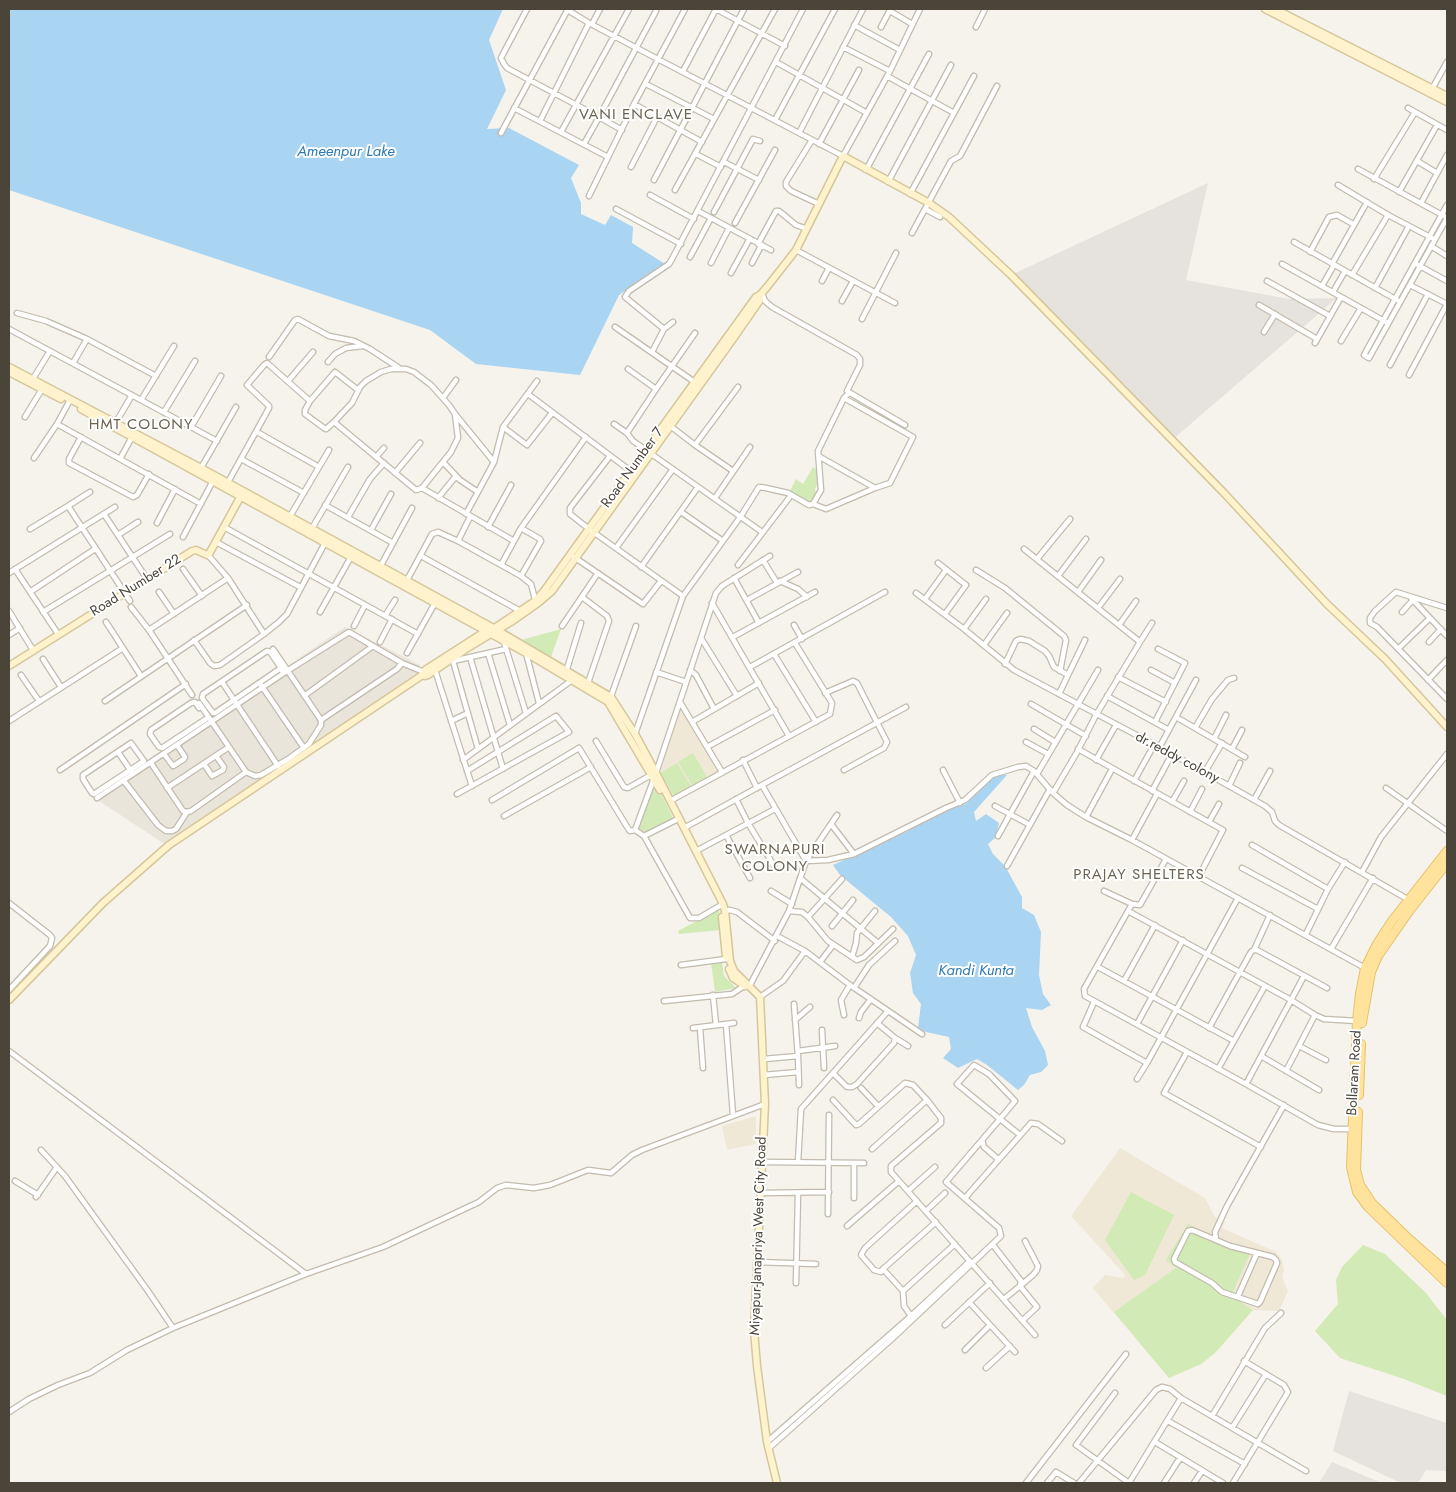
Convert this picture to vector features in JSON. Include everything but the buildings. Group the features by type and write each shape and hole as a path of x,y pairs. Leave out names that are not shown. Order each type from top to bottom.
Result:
{"main road":[{"name":"Bollaram Road","path":"1447,851 1377,944 1365,968 1357,1021 1356,1170 1360,1185 1372,1203 1447,1272"},
{"name":"Bollaram Road","path":"1447,862 1382,947 1374,965 1362,1022 1352,1129 1351,1167 1357,1192 1368,1207 1447,1283"}],"street":[{"path":"527,9 501,58 507,68 622,130"},
{"path":"501,133 567,9 591,24 684,71 843,156 910,194 940,217"},
{"path":"540,121 600,9"},
{"path":"561,132 629,9"},
{"path":"589,196 634,104 660,59 685,9"},
{"path":"684,71 716,9 785,46"},
{"path":"654,180 744,9"},
{"path":"675,190 775,9"},
{"path":"664,329 625,297 629,291 669,264 804,9"},
{"path":"775,120 835,9"},
{"path":"799,133 862,9"},
{"path":"843,156 888,74 920,9"},
{"path":"976,27 985,9"},
{"path":"1265,9 1447,96"},
{"path":"1275,9 1432,90 1447,102"},
{"path":"881,27 890,10 912,24"},
{"path":"584,144 656,11"},
{"path":"854,25 900,50"},
{"path":"843,47 954,114"},
{"path":"866,170 929,54"},
{"path":"776,62 867,113"},
{"path":"1432,90 1447,62"},
{"path":"888,182 951,65"},
{"path":"819,144 859,70"},
{"path":"910,194 974,76"},
{"path":"646,84 714,118"},
{"path":"912,233 951,161 960,156 997,86"},
{"path":"634,104 702,142"},
{"path":"514,108 608,157"},
{"path":"1408,108 1447,130"},
{"path":"1374,179 1415,112"},
{"path":"631,167 657,117"},
{"path":"1399,192 1437,125"},
{"path":"714,212 753,139 760,141"},
{"path":"812,140 786,182 786,186 791,192 819,204"},
{"path":"735,223 774,150"},
{"path":"696,154 721,167"},
{"path":"1421,203 1447,155"},
{"name":"Road Number 7","path":"492,631 536,602 573,556 697,384 756,297 761,294 796,250 843,156"},
{"path":"1417,161 1437,173"},
{"path":"724,162 759,180"},
{"path":"1358,169 1446,217"},
{"path":"1338,185 1435,240"},
{"path":"650,195 694,219"},
{"path":"1322,286 1353,224 1367,202"},
{"path":"1446,217 1430,237 1394,299 1366,356 1388,324 1431,246 1445,225 1446,217 1447,205"},
{"path":"927,206 949,217 1016,280 1224,493 1327,604 1385,659 1447,726"},
{"path":"616,209 681,244"},
{"path":"698,211 749,240 771,250"},
{"path":"752,263 776,211 796,225 806,229"},
{"path":"1352,275 1388,214"},
{"path":"1310,252 1333,215 1337,215 1353,224"},
{"path":"690,257 710,218"},
{"path":"1375,288 1409,226"},
{"path":"711,263 729,228"},
{"path":"731,273 749,240"},
{"path":"1294,242 1400,302"},
{"path":"1431,246 1447,256"},
{"path":"796,250 895,304"},
{"path":"862,319 896,253"},
{"path":"1415,263 1447,281"},
{"path":"1282,264 1388,324"},
{"path":"822,281 829,268"},
{"path":"1333,292 1345,271"},
{"path":"842,301 853,281"},
{"path":"1267,282 1330,316"},
{"path":"1409,375 1447,304 1410,285"},
{"path":"761,294 772,307 857,355 860,358 860,365 847,391 905,425"},
{"path":"1390,365 1428,294"},
{"path":"1260,305 1316,341 1341,297"},
{"path":"1341,341 1361,308"},
{"path":"17,313 46,321 87,339 156,376"},
{"path":"1264,332 1275,314"},
{"path":"269,357 295,320 298,319 329,336 354,341 400,368 414,372 431,385 494,462"},
{"path":"652,352 664,329 673,322"},
{"path":"615,326 697,384"},
{"path":"9,329 217,441"},
{"path":"627,433 695,333"},
{"path":"73,363 87,339"},
{"path":"142,400 174,346"},
{"path":"328,362 335,354 346,348 363,346"},
{"path":"32,381 50,351"},
{"path":"288,381 313,352"},
{"path":"164,412 195,361"},
{"path":"226,485 269,407 247,385 267,363 310,401"},
{"path":"9,367 115,425 132,437 213,482 226,485"},
{"path":"358,390 335,372 310,401 305,414 326,429 352,403 358,390 366,380 381,372 400,368"},
{"path":"628,369 656,388"},
{"path":"9,372 32,381 42,389 201,468 226,485 492,631 565,673 572,680 610,700 670,801 696,851 721,904 726,959 730,972 733,978 749,987"},
{"path":"191,427 221,376"},
{"path":"443,398 456,380"},
{"path":"458,541 478,492 494,462 503,427 537,381"},
{"path":"695,445 738,387"},
{"path":"25,417 42,389"},
{"path":"813,504 821,490 820,457 818,451 844,398 849,393"},
{"path":"528,394 633,473"},
{"path":"115,425 132,395"},
{"path":"635,734 683,596 759,488 788,493 809,505 813,504 826,509 890,483 913,438 844,398"},
{"path":"34,458 69,402"},
{"path":"201,468 236,407"},
{"path":"503,427 528,445 552,413"},
{"path":"334,422 416,490 422,488 451,452 458,438 455,414"},
{"path":"57,424 201,504"},
{"path":"614,424 627,433 633,441 762,532"},
{"path":"668,424 733,471"},
{"path":"256,432 319,467"},
{"path":"81,437 69,459 69,463 133,497 138,495 148,474"},
{"path":"120,459 132,437"},
{"path":"501,565 521,528 586,438"},
{"path":"395,473 420,443"},
{"path":"715,498 750,447"},
{"path":"376,457 384,448"},
{"path":"289,519 329,450"},
{"path":"610,456 570,510 570,514 683,596"},
{"path":"820,457 874,488"},
{"path":"241,459 304,493"},
{"path":"443,462 456,476 478,492"},
{"path":"348,517 370,479 384,463"},
{"path":"310,531 348,467"},
{"path":"616,548 673,468"},
{"path":"438,498 456,476"},
{"path":"183,537 213,482"},
{"path":"488,527 511,485"},
{"path":"641,566 698,487"},
{"path":"422,488 514,541"},
{"path":"157,523 175,489"},
{"path":"30,529 90,492"},
{"path":"242,494 208,555 228,578 264,634"},
{"path":"371,530 391,494"},
{"path":"738,565 788,498"},
{"path":"325,505 393,543"},
{"path":"68,506 130,601"},
{"path":"9,573 115,507"},
{"path":"380,566 412,508"},
{"path":"681,512 723,541"},
{"path":"104,514 147,579"},
{"path":"1037,559 1070,519"},
{"path":"118,535 138,522"},
{"path":"224,527 418,634"},
{"path":"521,528 541,541 521,576"},
{"path":"406,583 434,532 438,532 521,576 531,584 536,602"},
{"path":"44,612 170,534"},
{"path":"1058,576 1086,539"},
{"path":"194,640 210,664 214,666 220,665 264,634 286,614 326,540"},
{"path":"216,542 300,587"},
{"path":"30,592 95,549"},
{"path":"1024,549 1140,642"},
{"name":"Road Number 22","path":"9,666 194,550 208,555"},
{"path":"353,554 380,566 435,603 492,631 504,642 588,683 610,700 635,734 676,820 725,911 730,961 734,971 760,997 781,984 805,951"},
{"path":"320,612 353,554"},
{"path":"421,556 522,611"},
{"path":"573,556 643,604 661,581"},
{"path":"635,830 712,603 722,586 770,556"},
{"path":"763,560 778,582 794,587 807,597"},
{"path":"1078,592 1101,560"},
{"path":"938,564 966,585 945,614"},
{"path":"15,569 58,634"},
{"path":"183,569 202,596"},
{"path":"925,600 946,570"},
{"path":"976,570 1004,588 1064,636 1066,640 1060,670"},
{"path":"747,600 798,572"},
{"path":"562,626 598,573"},
{"path":"150,630 228,578"},
{"path":"734,578 759,623"},
{"path":"1098,608 1120,579"},
{"path":"159,592 174,614"},
{"path":"733,638 815,592"},
{"path":"750,667 885,592"},
{"path":"1447,608 1396,592 1370,618 1370,623 1447,699"},
{"name":"dr.reddy colony","path":"916,593 964,629 1005,664 1023,676 1078,703 1096,715 1172,754 1254,800 1272,812 1275,821 1279,825 1409,900"},
{"path":"582,597 607,616 609,621 588,683"},
{"path":"1402,612 1411,598"},
{"path":"1411,598 1447,636"},
{"path":"964,629 986,599"},
{"path":"385,616 395,600"},
{"path":"1119,625 1136,601"},
{"path":"407,654 435,603"},
{"path":"712,603 789,736"},
{"path":"105,701 247,605"},
{"path":"354,626 365,605"},
{"path":"131,607 150,630 192,696"},
{"path":"9,611 33,650"},
{"path":"984,645 1006,613"},
{"path":"1398,649 1430,618"},
{"path":"380,642 392,620"},
{"path":"106,622 140,676"},
{"path":"565,673 581,623"},
{"path":"1007,866 1030,825 1078,750 1118,677 1152,623"},
{"path":"794,625 802,639"},
{"path":"610,700 636,626"},
{"path":"9,635 20,628"},
{"path":"1429,642 1441,629"},
{"path":"260,685 210,723 160,748 150,731 195,702 206,718 210,723 229,747 246,772 255,776 261,775 304,748 316,736 321,726 321,720 304,696 284,671 269,651 203,694 202,698 213,713 234,700 284,671 350,632 428,676 492,631"},
{"path":"9,1000 96,910 169,845 481,634 492,631"},
{"path":"701,638 737,696"},
{"path":"1005,664 1016,641 1020,639 1029,641 1045,651 1052,665 1068,675"},
{"path":"1059,694 1085,640"},
{"path":"504,642 526,714"},
{"path":"670,801 742,760 816,722 832,711 832,704 795,643"},
{"path":"304,696 373,646"},
{"path":"9,721 123,648"},
{"path":"273,649 284,671"},
{"path":"451,661 506,649"},
{"path":"1155,722 1185,663 1158,649"},
{"path":"488,653 510,725"},
{"path":"526,653 539,704"},
{"path":"774,654 816,722"},
{"path":"470,657 503,769"},
{"path":"43,659 61,687"},
{"path":"1428,680 1447,660"},
{"path":"451,661 478,748"},
{"path":"321,720 402,663"},
{"path":"435,670 472,786"},
{"path":"690,670 700,683 714,709"},
{"path":"998,836 1098,670"},
{"path":"1151,670 1175,683"},
{"path":"656,672 686,682"},
{"path":"21,675 39,701"},
{"path":"1118,677 1166,702"},
{"path":"1194,728 1212,699 1228,680 1234,678"},
{"path":"463,760 572,680"},
{"path":"1159,748 1196,680"},
{"path":"825,693 853,681 857,683 888,742 884,748 844,770"},
{"path":"222,682 278,766"},
{"path":"692,722 759,683"},
{"path":"60,770 186,684"},
{"path":"260,685 304,748"},
{"path":"1107,696 1169,730"},
{"path":"680,702 722,772"},
{"path":"199,703 210,723"},
{"path":"1031,704 1086,736"},
{"path":"684,828 906,707"},
{"path":"707,747 774,710"},
{"path":"451,721 468,713"},
{"path":"1214,739 1226,715"},
{"path":"457,794 569,732 556,716 467,771"},
{"path":"1176,717 1245,757"},
{"path":"187,812 183,811 167,788 147,763 131,743 83,775 83,779 94,794 147,763 164,754 177,745 206,718"},
{"path":"1096,760 1116,725"},
{"path":"1034,729 1056,742"},
{"path":"1232,749 1242,730"},
{"path":"596,741 624,787 628,788 654,776"},
{"path":"1026,742 1048,754"},
{"path":"1205,772 1222,743"},
{"path":"164,754 173,766 184,759 185,757 177,745"},
{"path":"1134,781 1154,745"},
{"path":"167,788 229,747"},
{"path":"492,800 579,748 629,830 635,830 644,836 690,918 699,918 721,904"},
{"path":"1078,750 1224,830 1199,876"},
{"path":"118,752 132,772"},
{"path":"1152,791 1172,754"},
{"path":"1362,872 1381,837 1447,754"},
{"path":"204,764 212,776 222,770 224,767 216,756"},
{"path":"742,760 775,809 806,861"},
{"path":"1229,786 1240,763"},
{"path":"806,861 828,860 854,854 969,798 988,778 996,773 1018,766 1026,766 1036,772 1051,791 1067,805 1086,817 1199,876 1365,968"},
{"path":"504,816 591,767"},
{"path":"1086,817 1112,768"},
{"path":"943,770 960,803"},
{"path":"1254,800 1270,771"},
{"path":"97,798 124,781 132,772"},
{"path":"124,781 158,826 166,831 172,831 176,829 187,812 246,772"},
{"path":"1172,802 1184,781"},
{"path":"1386,788 1447,831"},
{"path":"1190,812 1202,789"},
{"path":"1132,840 1157,794"},
{"path":"736,799 748,824 774,866"},
{"path":"1209,822 1219,804"},
{"path":"995,806 1030,825"},
{"path":"696,851 775,809"},
{"path":"664,1001 732,994 749,987 790,911 806,861 837,815"},
{"path":"644,836 676,820"},
{"path":"831,824 854,854"},
{"path":"726,835 750,878"},
{"path":"1252,845 1328,889"},
{"path":"1104,891 1132,904 1138,906 1142,904 1166,859"},
{"path":"1306,934 1328,889 1345,862"},
{"path":"1242,868 1318,910"},
{"path":"800,878 878,943"},
{"path":"1332,949 1373,878"},
{"path":"808,917 842,879"},
{"path":"771,891 792,904"},
{"path":"1137,1079 1238,898"},
{"path":"832,926 853,900"},
{"path":"9,903 52,938 50,946 9,990"},
{"path":"1132,904 1083,993 1085,996 1318,1125 1334,1129 1352,1129"},
{"path":"725,911 737,912 776,939 805,951 870,999 922,1034"},
{"path":"790,911 798,911 808,917 833,945 852,957 861,959 893,929"},
{"path":"852,957 860,928 875,911"},
{"path":"1128,911 1315,1015 1324,1018 1357,1021"},
{"path":"1208,1028 1254,950 1270,915"},
{"path":"1124,981 1155,925"},
{"path":"1137,1024 1182,940"},
{"path":"844,1015 841,1000 869,965 895,941"},
{"path":"820,962 833,945"},
{"path":"1254,950 1327,988"},
{"path":"681,965 726,959"},
{"path":"1098,967 1234,1041"},
{"path":"1246,1084 1304,976"},
{"path":"1218,1068 1265,986"},
{"path":"713,995 716,1025"},
{"name":"Miyapur-Janapriya West City Road","path":"760,997 764,1059 763,1162 754,1330 768,1445 777,1483"},
{"path":"859,1018 870,999"},
{"path":"1094,1002 1083,1028 1146,1063"},
{"path":"794,1004 799,1085"},
{"path":"795,1020 810,1007"},
{"path":"798,1162 801,1108 888,1011"},
{"path":"1286,1071 1315,1015"},
{"path":"693,1028 734,1023"},
{"path":"877,1023 908,1046"},
{"path":"726,1024 733,1115"},
{"path":"700,1028 703,1068"},
{"path":"822,1030 824,1068"},
{"path":"833,1073 847,1087 852,1087 857,1084 894,1043 895,1038"},
{"path":"764,1059 835,1046"},
{"path":"1299,1046 1326,1060"},
{"path":"9,1051 306,1274"},
{"path":"1187,1052 1164,1093 1260,1146"},
{"path":"1261,1056 1319,1090"},
{"path":"768,1445 1001,1236 1001,1232 946,1182 1000,1119 1015,1101 989,1074 974,1065 957,1084 1000,1119 1020,1135"},
{"path":"764,1075 798,1072"},
{"path":"833,1100 856,1125 905,1083 913,1085 927,1100 942,1121 891,1166 891,1172 1035,1334"},
{"path":"861,1088 878,1106"},
{"path":"872,1149 927,1100"},
{"path":"9,1412 29,1399 58,1385 90,1373 127,1350 173,1328 306,1274 383,1247 479,1202 497,1188 506,1185 534,1188 550,1185 588,1170 611,1173 632,1155 642,1150 764,1104"},
{"path":"1216,1240 1215,1232 1227,1206 1284,1105"},
{"path":"828,1214 830,1116"},
{"path":"965,1198 1028,1126 1035,1123 1062,1141"},
{"path":"982,1140 984,1146 998,1159"},
{"path":"42,1150 58,1167 173,1328"},
{"path":"763,1162 864,1163"},
{"path":"854,1163 854,1198"},
{"path":"15,1181 37,1196 58,1167"},
{"path":"908,1191 935,1167"},
{"path":"847,1226 899,1181"},
{"path":"762,1192 828,1192"},
{"path":"796,1283 798,1192"},
{"path":"926,1211 945,1193"},
{"path":"917,1201 865,1248 861,1255 874,1270 881,1272 936,1222"},
{"path":"1192,1230 1257,1253 1273,1257 1277,1263 1258,1304 1222,1292 1212,1283 1174,1260 1188,1231 1192,1230"},
{"path":"1004,1300 1037,1270 1038,1266 1025,1241"},
{"path":"903,1291 955,1244"},
{"path":"993,1245 1019,1276 1020,1286 1037,1307 1023,1320"},
{"path":"1238,1296 1257,1253"},
{"path":"757,1262 816,1264"},
{"path":"768,1445 971,1263"},
{"path":"883,1269 903,1291 904,1306 911,1316"},
{"path":"945,1325 990,1283"},
{"path":"969,1302 1015,1352"},
{"path":"1212,1416 1265,1328 1281,1313"},
{"path":"965,1350 990,1325"},
{"path":"986,1368 1010,1346"},
{"path":"1026,1483 1126,1354"},
{"path":"1233,1483 1288,1392 1284,1385 1244,1361"},
{"path":"1232,1428 1266,1374"},
{"path":"1079,1483 1156,1390 1162,1387 1166,1387 1181,1398 1306,1471"},
{"path":"1115,1393 1076,1445 1129,1483 1181,1398"},
{"path":"1168,1422 1245,1464"},
{"path":"1155,1442 1223,1483"},
{"path":"1164,1483 1180,1458"},
{"path":"1194,1483 1202,1470"},
{"path":"1047,1483 1056,1472 1074,1483"}],"shaded area":[{"path":"1208,183 1186,280 1289,299 1337,298 1172,440 1011,275"},
{"path":"345,627 420,665 418,673 166,845 93,797"},
{"path":"681,707 721,772 671,799 659,775"},
{"path":"756,1116 756,1144 727,1150 722,1126"},
{"path":"1120,1148 1205,1198 1215,1217 1225,1221 1222,1228 1276,1252 1282,1260 1284,1271 1282,1277 1288,1291 1279,1311 1253,1310 1215,1353 1201,1364 1169,1378 1093,1288 1105,1275 1123,1278 1125,1275 1071,1216"},
{"path":"1349,1391 1447,1423 1447,1471 1426,1470 1418,1483 1401,1483 1333,1451"},
{"path":"1332,1462 1382,1483 1319,1483"}],"green space":[{"path":"813,467 817,470 819,482 815,489 816,494 812,502 809,503 790,491 796,479 803,484"},
{"path":"561,629 551,657 521,640"},
{"path":"693,753 707,777 692,785 678,762"},
{"path":"677,763 691,786 674,796 661,773"},
{"path":"655,781 673,818 647,833 638,828"},
{"path":"719,909 721,930 679,934 678,931"},
{"path":"722,962 724,976 736,988 715,992 711,963"},
{"path":"1131,1192 1174,1215 1145,1275 1134,1280 1105,1240"},
{"path":"1188,1224 1250,1253 1231,1296 1253,1310 1215,1353 1201,1364 1169,1378 1114,1312 1176,1268 1166,1260"},
{"path":"1363,1245 1385,1254 1426,1293 1447,1320 1447,1396 1404,1379 1340,1358 1315,1331 1338,1304 1336,1280 1342,1267"}],"water":[{"name":"Ameenpur Lake","path":"9,9 503,9 489,40 506,90 487,129 509,128 579,165 571,178 581,203 581,214 605,225 611,215 633,227 632,243 665,264 619,295 580,375 476,364 430,330 9,190"},
{"name":"Kandi Kunta","path":"993,775 1007,775 974,812 976,821 986,814 999,823 996,837 988,844 993,854 1005,866 1022,897 1022,908 1034,915 1041,932 1039,975 1043,994 1051,1005 1042,1010 1026,1008 1032,1027 1045,1051 1048,1065 1041,1072 1030,1075 1024,1085 1018,1090 977,1059 958,1068 943,1058 951,1049 949,1037 926,1032 918,1028 921,1004 913,993 910,973 916,955 908,936 891,917 840,875 833,865 908,831 945,809 966,804"}],"district":[{"name":"VANI ENCLAVE","path":"636,115"},
{"name":"HMT COLONY","path":"141,425"},
{"name":"SWARNAPURI COLONY","path":"775,858"},
{"name":"PRAJAY SHELTERS","path":"1139,875"}]}
